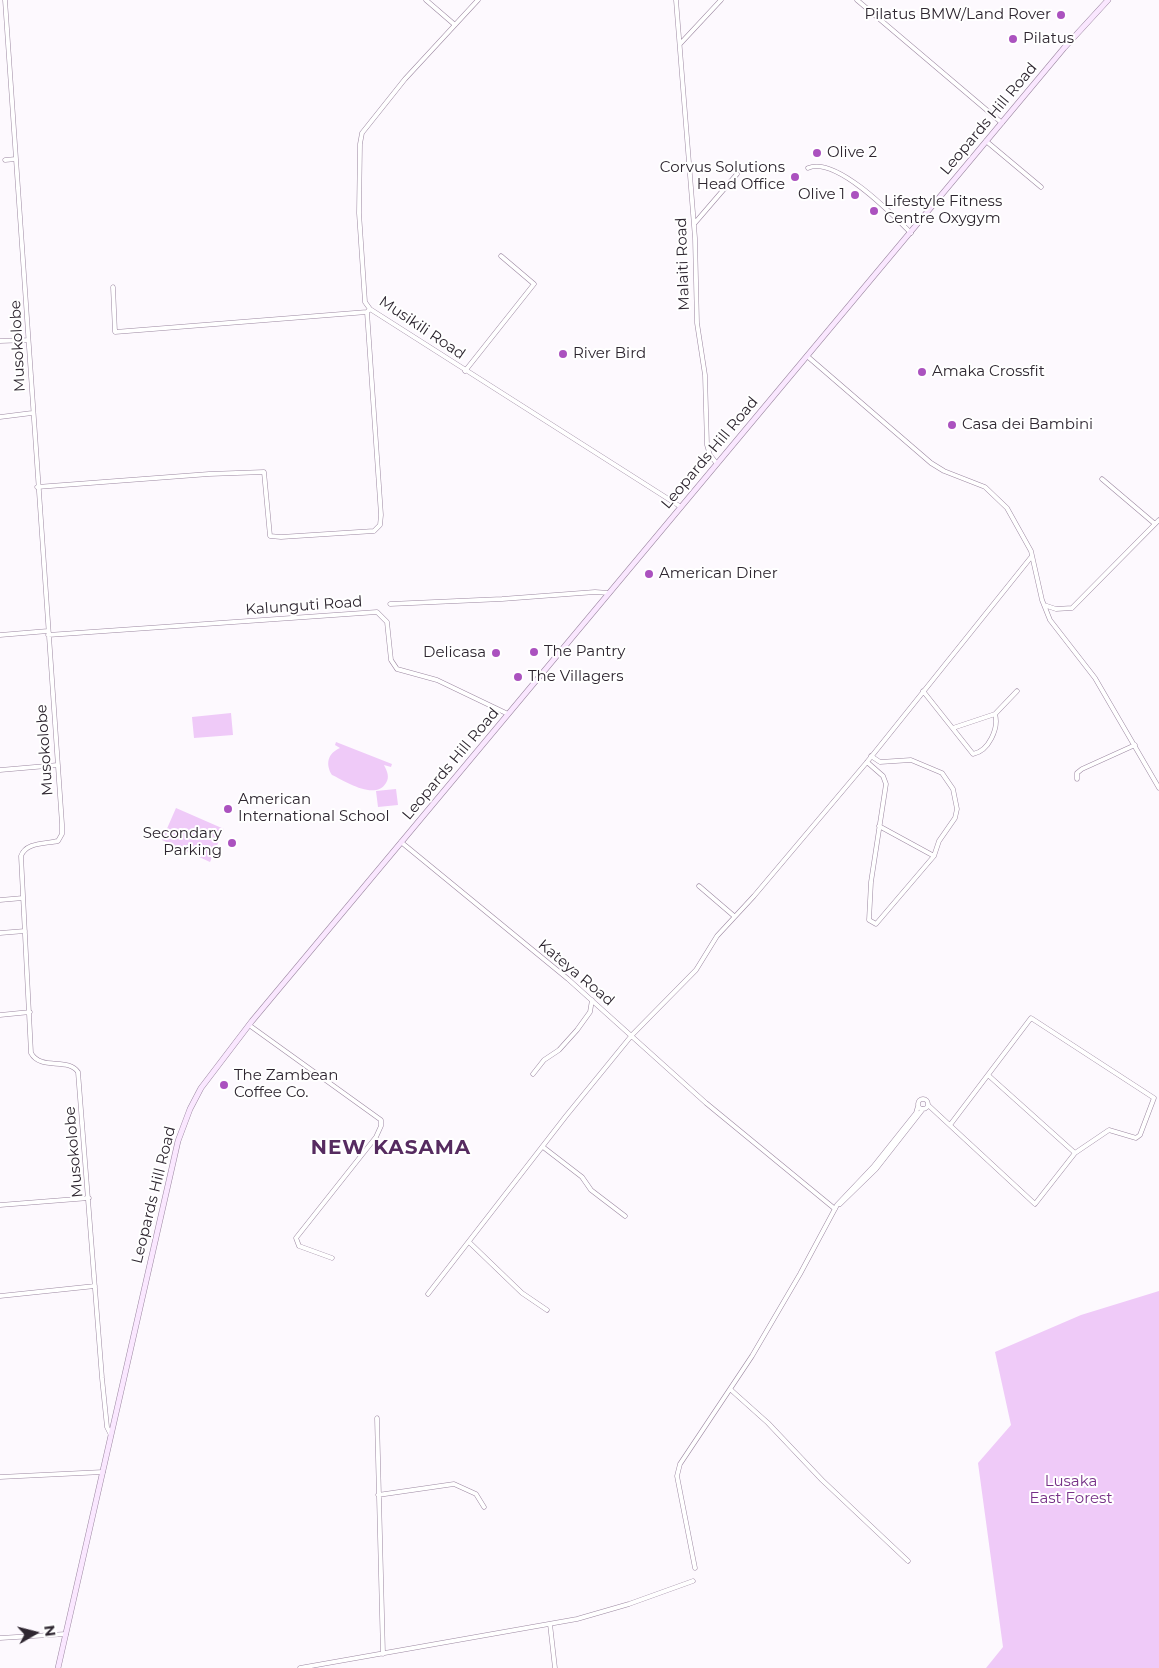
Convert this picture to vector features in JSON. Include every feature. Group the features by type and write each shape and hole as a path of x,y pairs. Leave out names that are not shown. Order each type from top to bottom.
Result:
{"main road":[{"name":"Leopards Hill Road","path":"58,1668 183,1125 210,1074 986,141 1064,48 1108,0"}],"street":[{"name":"Musokolobe","path":"5,0 62,834 58,840 34,845 22,852 31,1053 34,1058 52,1064 70,1065 78,1072 106,1422 111,1435"},
{"path":"426,0 455,25"},
{"name":"Musikili Road","path":"478,0 372,119 360,137 360,243 365,302 368,310 681,507"},
{"name":"Malaiti Road","path":"676,0 694,224 696,312 705,374 707,444 710,454 717,464"},
{"path":"680,44 721,0"},
{"path":"857,0 1002,124"},
{"path":"986,141 1041,187"},
{"path":"5,160 16,159"},
{"path":"808,168 823,166 861,187 911,233"},
{"path":"694,224 738,174"},
{"path":"465,371 534,284 501,256"},
{"path":"37,487 209,474 264,472 270,536 281,537 374,531 380,525 381,515 368,310 115,332 113,287"},
{"path":"0,341 28,340"},
{"path":"807,356 931,463 944,471 978,483 996,496 1011,515 1032,556 1044,605 1054,624 1095,678 1159,788"},
{"path":"0,417 32,413"},
{"path":"1102,479 1155,524"},
{"path":"1044,605 1056,609 1072,608 1159,520"},
{"path":"428,1294 632,1035 696,970 712,942 754,896 867,762 1032,556"},
{"path":"390,604 502,599 595,592 609,593"},
{"name":"Kalunguti Road","path":"0,635 377,612 387,622 391,660 397,668 437,680 508,714"},
{"path":"923,691 972,753 976,754 992,738 996,726 995,714"},
{"path":"953,728 995,714 1017,691"},
{"path":"1077,779 1077,773 1082,769 1135,745"},
{"path":"867,762 883,776 886,784 871,882 869,920 872,924 876,924 890,910 934,856 941,837 956,814 956,800 951,782 942,773 914,760 880,762 871,756"},
{"path":"0,770 58,765"},
{"path":"879,826 934,856"},
{"name":"Kateya Road","path":"402,842 592,1000 732,1125 836,1207"},
{"path":"699,886 734,916"},
{"path":"0,900 23,898"},
{"path":"0,933 25,931"},
{"path":"533,1074 544,1060 559,1050 577,1030 590,1012 592,1000"},
{"path":"0,1014 30,1012"},
{"path":"696,1568 677,1469 730,1389 800,1274 836,1207 873,1167 916,1112 919,1101 923,1099 927,1101 928,1105 950,1126 1036,1204 1075,1153 1109,1130 1136,1138 1140,1134 1154,1098 1031,1018 950,1126"},
{"path":"249,1025 306,1068 381,1120 381,1126 376,1137 296,1238 299,1246 332,1258"},
{"path":"988,1076 1075,1153"},
{"path":"836,1207 848,1199 876,1169 928,1105"},
{"path":"918,1106 923,1109"},
{"path":"543,1147 582,1177 591,1190 625,1216"},
{"path":"0,1205 89,1198"},
{"path":"468,1242 522,1294 547,1310"},
{"path":"0,1296 95,1286"},
{"path":"730,1389 761,1417 822,1480 908,1561"},
{"path":"377,1418 382,1654"},
{"path":"0,1477 103,1472"},
{"path":"378,1495 454,1484 476,1494 484,1507"},
{"path":"300,1668 550,1624 621,1607 693,1581"},
{"path":"550,1624 555,1668"},
{"path":"0,1638 66,1634"}],"green space":[{"path":"231,713 233,735 194,738 192,717"},
{"path":"336,742 392,764 391,767 384,765 388,776 386,783 381,788 368,790 352,785 332,775 328,763 330,756 340,748 335,745"},
{"path":"396,789 398,805 378,807 376,791"},
{"path":"176,808 224,829 210,862 162,840"},
{"name":"Lusaka East Forest","path":"1159,1291 1159,1668 986,1668 1003,1647 978,1463 1011,1425 995,1352 1081,1315"}],"place":[{"name":"Pilatus BMW/Land Rover","path":"1061,15"},
{"name":"Pilatus","path":"1013,39"},
{"name":"Olive 2","path":"817,153"},
{"name":"Corvus Solutions Head Office","path":"795,177"},
{"name":"Olive 1","path":"855,195"},
{"name":"Lifestyle Fitness Centre Oxygym","path":"874,211"},
{"name":"River Bird","path":"563,354"},
{"name":"Amaka Crossfit","path":"922,372"},
{"name":"Casa dei Bambini","path":"952,425"},
{"name":"American Diner","path":"649,574"},
{"name":"The Pantry","path":"534,652"},
{"name":"Delicasa","path":"496,653"},
{"name":"The Villagers","path":"518,677"},
{"name":"American International School","path":"228,809"},
{"name":"Secondary Parking","path":"232,843"},
{"name":"The Zambean Coffee Co.","path":"224,1085"}],"district":[{"name":"NEW KASAMA","path":"391,1148"}]}
